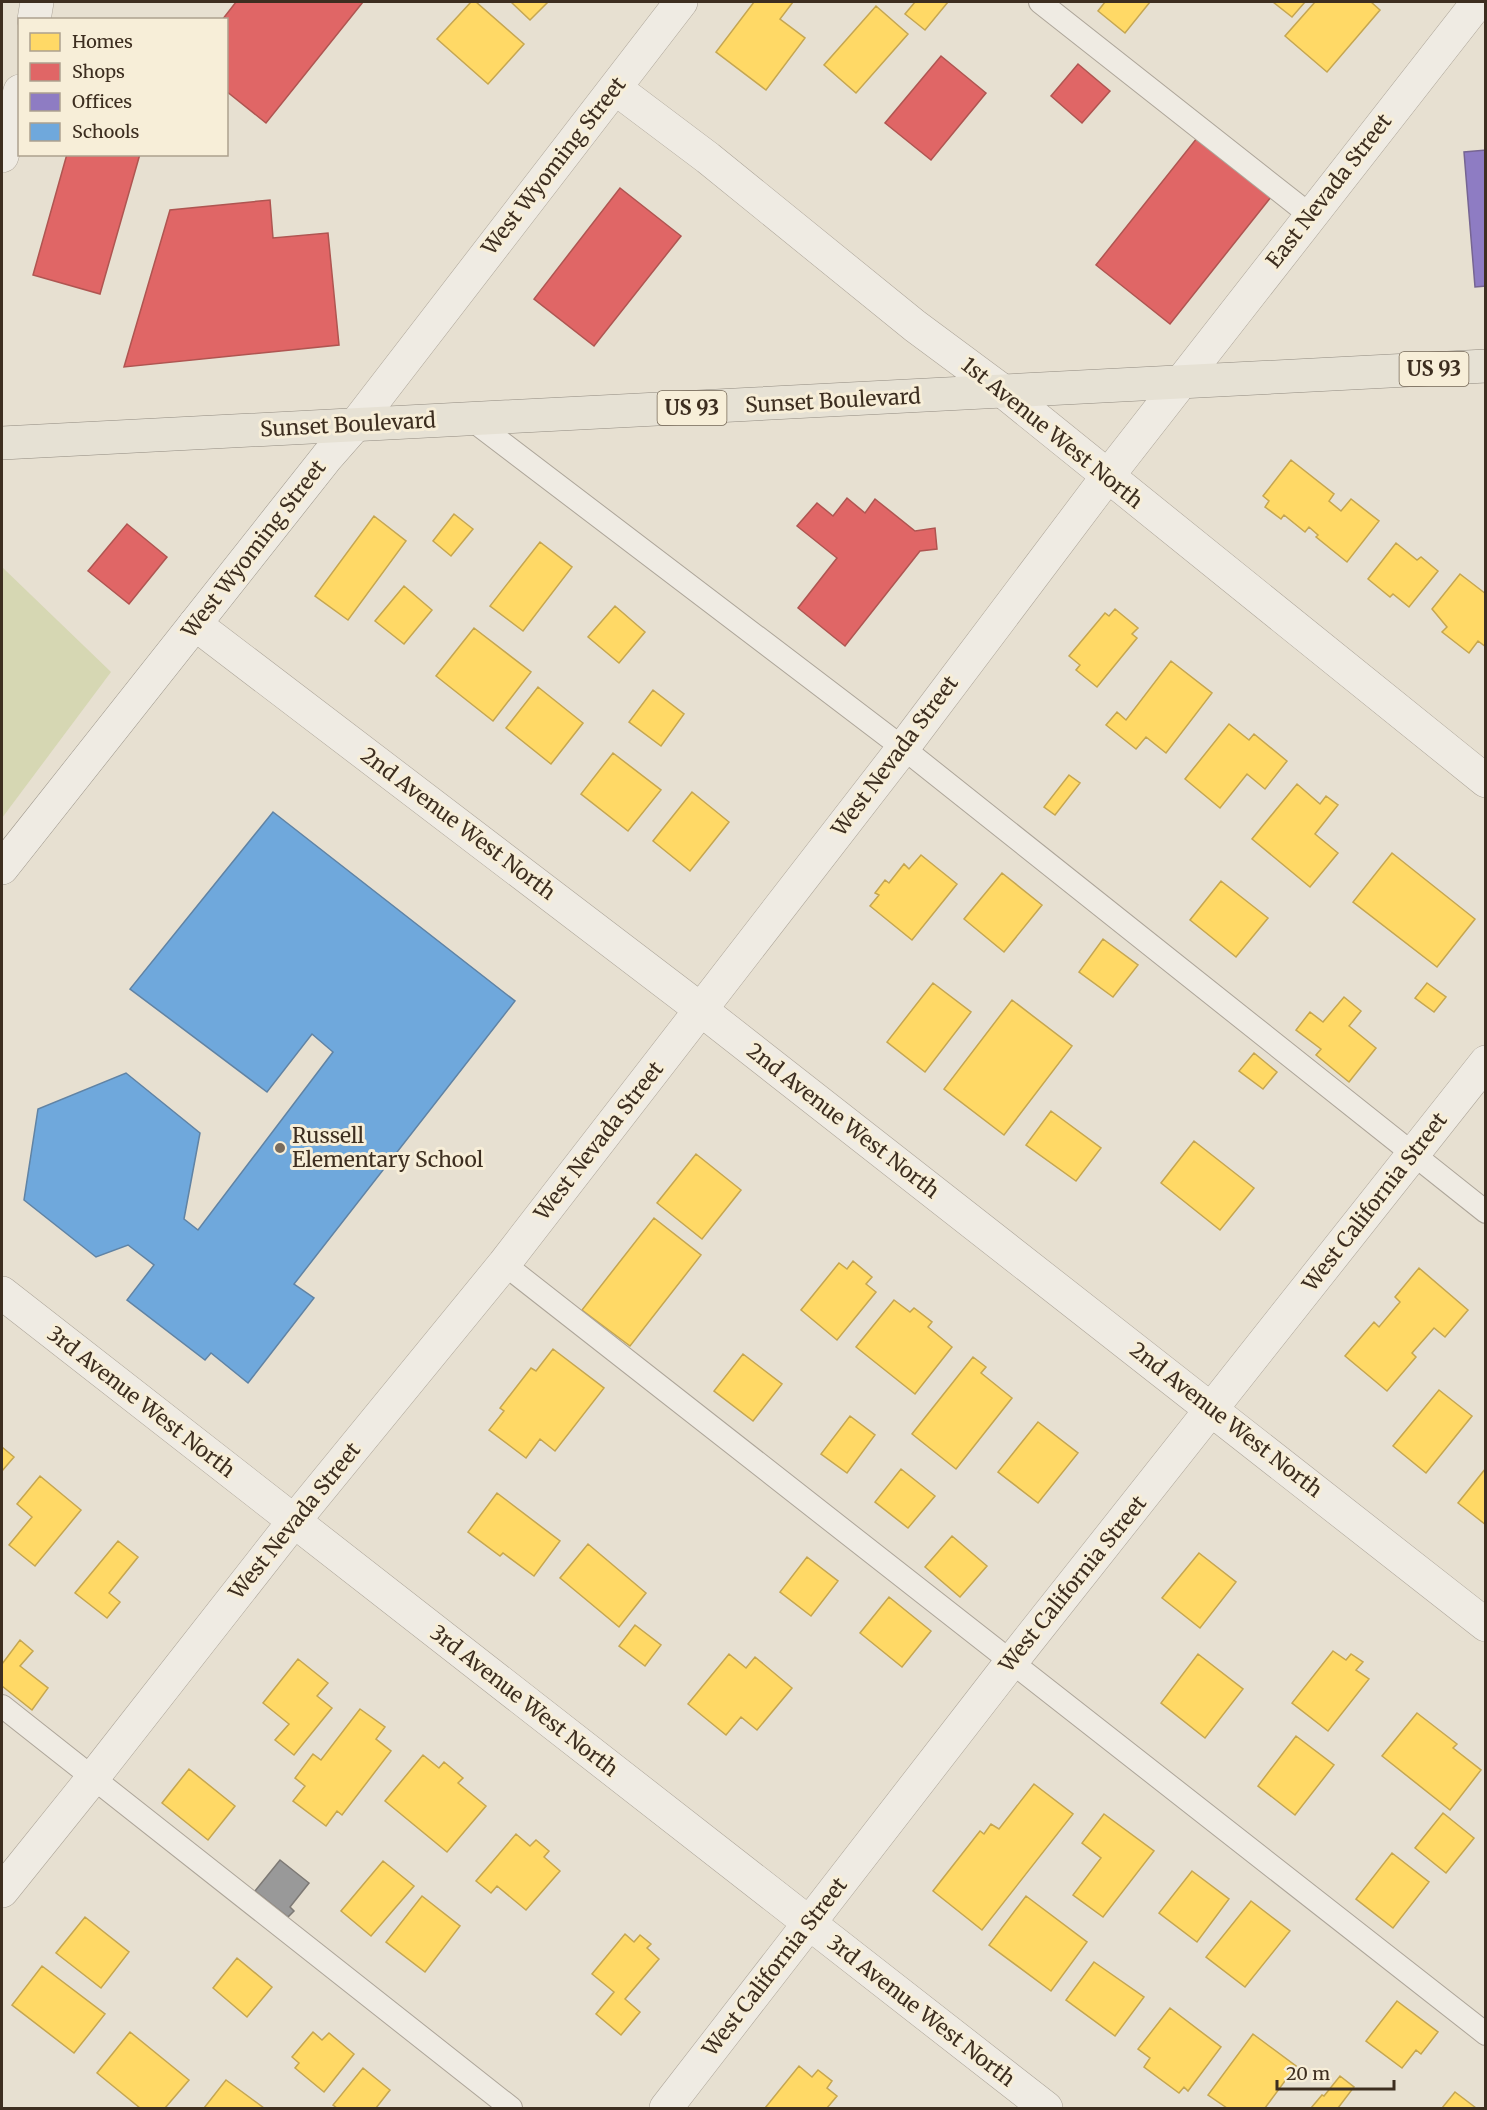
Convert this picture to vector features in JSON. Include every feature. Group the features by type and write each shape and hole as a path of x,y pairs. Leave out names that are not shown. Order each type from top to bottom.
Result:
{"main road":[{"name":"Sunset Boulevard","path":"2,443 1485,366"}],"street":[{"path":"34,18 37,2"},
{"name":"East Nevada Street","path":"1181,380 1478,2"},
{"name":"West Wyoming Street","path":"2,868 327,457 356,424 615,88 674,4"},
{"name":"1st Avenue West North","path":"615,88 708,158 915,326 1004,392 1485,781"},
{"path":"2,156 18,98"},
{"name":"West Nevada Street","path":"2,1891 294,1521 504,1264 903,748 1181,380"},
{"name":"2nd Avenue West North","path":"195,624 700,1009 1485,1625"},
{"name":"West California Street","path":"666,2109 1012,1661 1485,1062"},
{"name":"3rd Avenue West North","path":"2,1293 809,1923 1039,2106"}],"lane":[{"path":"1040,2 1310,215"},
{"path":"472,420 903,748 1485,1212"},
{"path":"504,1264 1485,2034"},
{"path":"2,1706 511,2109"}],"green space":[{"path":"2,567 111,672 2,818"}],"building: Homes":[{"path":"471,2 476,2 524,44 488,84 437,39"},
{"path":"511,2 548,2 530,20"},
{"path":"754,2 793,2 780,19 805,38 766,90 716,52"},
{"path":"915,2 948,2 925,30 905,14"},
{"path":"1105,2 1150,2 1125,33 1098,11"},
{"path":"1273,2 1305,2 1292,17"},
{"path":"1315,2 1371,2 1380,10 1327,72 1285,36"},
{"path":"876,6 908,34 856,93 824,65"},
{"path":"1291,460 1334,494 1329,501 1341,511 1351,499 1379,521 1347,562 1316,537 1318,535 1309,527 1305,532 1284,515 1281,519 1265,507 1269,501 1263,496"},
{"path":"454,514 473,529 451,556 433,541"},
{"path":"374,516 406,541 348,620 315,596"},
{"path":"540,542 572,567 523,631 490,606"},
{"path":"1396,543 1417,560 1421,557 1438,571 1409,607 1393,594 1390,597 1368,579"},
{"path":"1460,574 1486,594 1486,647 1478,641 1469,653 1442,632 1447,627 1432,609"},
{"path":"404,586 432,610 404,644 375,621"},
{"path":"615,606 645,632 619,663 588,637"},
{"path":"1115,609 1138,628 1132,634 1137,638 1097,687 1076,670 1080,665 1069,656 1105,613 1109,616"},
{"path":"474,628 531,672 493,721 436,676"},
{"path":"1171,661 1212,693 1166,753 1146,737 1136,749 1106,725 1117,712 1126,720"},
{"path":"538,687 583,723 551,764 506,728"},
{"path":"653,690 684,714 661,746 629,722"},
{"path":"1229,724 1249,740 1254,734 1287,761 1265,789 1247,774 1220,808 1185,779"},
{"path":"613,753 661,790 628,831 581,794"},
{"path":"1069,775 1080,783 1055,815 1044,807"},
{"path":"1297,784 1320,804 1326,796 1338,805 1315,834 1338,853 1310,887 1252,839"},
{"path":"692,792 729,822 690,871 653,841"},
{"path":"1392,853 1475,919 1437,967 1353,902"},
{"path":"921,855 957,884 912,940 870,906 879,895 875,893 885,880 889,883 904,864 909,869"},
{"path":"1002,873 1042,905 1004,952 964,919"},
{"path":"1221,881 1268,918 1236,957 1190,920"},
{"path":"1103,939 1138,965 1113,997 1079,972"},
{"path":"933,983 971,1012 925,1072 887,1042"},
{"path":"1427,983 1446,997 1434,1012 1415,998"},
{"path":"1344,997 1361,1011 1349,1026 1376,1048 1349,1082 1316,1055 1321,1049 1296,1030 1310,1012 1323,1022"},
{"path":"1012,1000 1072,1046 1004,1135 944,1089"},
{"path":"1254,1053 1277,1072 1263,1089 1239,1071"},
{"path":"1051,1111 1101,1148 1076,1181 1026,1145"},
{"path":"1194,1141 1254,1188 1220,1230 1161,1183"},
{"path":"696,1154 741,1190 702,1239 657,1203"},
{"path":"654,1218 701,1255 630,1346 582,1310"},
{"path":"853,1261 872,1277 866,1284 876,1292 837,1340 801,1310 839,1263 847,1269"},
{"path":"1419,1268 1468,1310 1445,1337 1434,1328 1412,1353 1416,1357 1387,1391 1345,1356 1374,1322 1379,1327 1400,1302 1395,1297"},
{"path":"894,1300 910,1312 914,1308 932,1322 928,1327 952,1347 915,1394 856,1347"},
{"path":"553,1349 604,1388 555,1451 540,1439 526,1458 489,1430 504,1411 500,1408 531,1368 536,1371"},
{"path":"743,1354 782,1384 753,1421 714,1391"},
{"path":"973,1357 986,1367 981,1373 1012,1398 956,1469 912,1434"},
{"path":"1439,1390 1472,1416 1426,1473 1393,1446"},
{"path":"850,1416 875,1435 847,1473 821,1454"},
{"path":"1038,1422 1078,1453 1038,1503 998,1472"},
{"path":"2,1447 14,1457 2,1471"},
{"path":"1486,1468 1486,1525 1458,1503"},
{"path":"901,1469 935,1496 908,1528 875,1502"},
{"path":"40,1476 81,1510 35,1566 9,1545 32,1517 17,1504"},
{"path":"497,1493 560,1541 534,1576 503,1553 500,1556 468,1532"},
{"path":"952,1536 987,1566 960,1597 925,1567"},
{"path":"118,1541 138,1557 109,1593 120,1602 107,1618 75,1593"},
{"path":"588,1544 646,1593 619,1627 560,1578"},
{"path":"1199,1553 1236,1582 1200,1628 1162,1598"},
{"path":"807,1557 838,1581 811,1616 780,1592"},
{"path":"889,1597 931,1631 902,1667 860,1633"},
{"path":"635,1625 661,1645 645,1666 619,1646"},
{"path":"20,1640 33,1651 20,1666 48,1688 32,1710 2,1686 2,1664"},
{"path":"1333,1651 1346,1660 1351,1654 1363,1662 1356,1670 1369,1679 1328,1731 1292,1703"},
{"path":"729,1654 746,1668 755,1657 792,1688 757,1730 741,1717 726,1735 688,1704"},
{"path":"1198,1654 1243,1689 1205,1738 1161,1703"},
{"path":"298,1659 328,1683 317,1696 332,1708 294,1755 275,1740 289,1724 263,1703"},
{"path":"360,1709 385,1727 376,1739 391,1751 342,1815 337,1811 326,1826 293,1801 305,1786 295,1778 313,1754 321,1760"},
{"path":"1417,1713 1457,1744 1453,1748 1481,1770 1450,1810 1382,1756"},
{"path":"1296,1736 1334,1765 1295,1815 1258,1786"},
{"path":"423,1755 439,1768 444,1762 463,1778 458,1783 486,1806 447,1852 385,1801"},
{"path":"189,1769 235,1806 208,1840 162,1803"},
{"path":"1034,1784 1073,1814 982,1930 933,1891 980,1831 984,1834 991,1824 999,1829"},
{"path":"1443,1813 1474,1838 1446,1873 1415,1848"},
{"path":"1104,1814 1154,1851 1103,1917 1073,1895 1101,1858 1082,1843"},
{"path":"516,1834 530,1846 536,1840 549,1851 544,1857 560,1871 526,1910 497,1886 491,1893 476,1881"},
{"path":"1392,1853 1429,1882 1393,1928 1356,1899"},
{"path":"383,1861 414,1886 371,1936 341,1911"},
{"path":"1192,1871 1229,1899 1197,1942 1159,1913"},
{"path":"422,1896 460,1926 425,1972 386,1942"},
{"path":"1026,1896 1087,1942 1051,1991 989,1945"},
{"path":"1251,1901 1290,1931 1245,1987 1206,1957"},
{"path":"85,1917 129,1952 101,1988 56,1953"},
{"path":"625,1934 634,1942 640,1935 651,1944 647,1948 659,1959 625,1999 640,2012 621,2035 596,2014 614,1992 592,1974"},
{"path":"237,1958 272,1987 247,2017 213,1988"},
{"path":"1094,1962 1144,1997 1115,2036 1066,2000"},
{"path":"42,1966 105,2014 74,2053 12,2005"},
{"path":"1397,2001 1438,2032 1421,2054 1416,2050 1402,2068 1366,2041"},
{"path":"1170,2008 1221,2047 1188,2091 1184,2087 1179,2093 1144,2067 1150,2058 1138,2049"},
{"path":"130,2032 189,2080 165,2108 140,2108 97,2073"},
{"path":"313,2032 322,2040 329,2033 354,2054 324,2092 295,2068 299,2063 292,2057"},
{"path":"1253,2034 1296,2066 1265,2108 1227,2108 1208,2095"},
{"path":"799,2066 812,2077 818,2070 832,2081 827,2088 837,2096 827,2108 765,2108"},
{"path":"363,2068 390,2090 376,2108 337,2108 333,2105"},
{"path":"1340,2076 1354,2087 1338,2108 1311,2108 1322,2095 1324,2096"},
{"path":"226,2080 264,2108 204,2108"},
{"path":"1455,2092 1476,2108 1442,2108"}],"building: Shops":[{"path":"236,2 363,2 266,123 228,93 228,18 224,18"},
{"path":"941,56 986,93 931,160 885,123"},
{"path":"1078,64 1110,91 1082,123 1051,96"},
{"path":"1197,138 1271,197 1170,324 1096,265"},
{"path":"66,156 139,156 100,294 33,275"},
{"path":"620,188 681,236 594,346 534,299"},
{"path":"270,200 273,238 328,233 339,345 124,367 170,210"},
{"path":"847,498 865,513 875,499 915,531 935,528 937,549 920,551 845,646 798,608 837,558 797,526 817,503 833,516"},
{"path":"127,524 167,557 129,604 88,571"}],"building: Offices":[{"path":"1486,150 1486,286 1475,287 1464,152"}],"building: Schools":[{"path":"273,812 515,1001 294,1284 314,1298 248,1383 211,1353 205,1360 127,1300 154,1265 128,1245 96,1257 24,1200 38,1109 126,1073 200,1133 184,1219 198,1230 333,1052 312,1034 267,1092 130,989"}],"building: Industry":[{"path":"280,1860 309,1883 290,1907 294,1911 288,1917 255,1891"}],"place":[{"name":"Russell Elementary School","path":"280,1148"}]}
